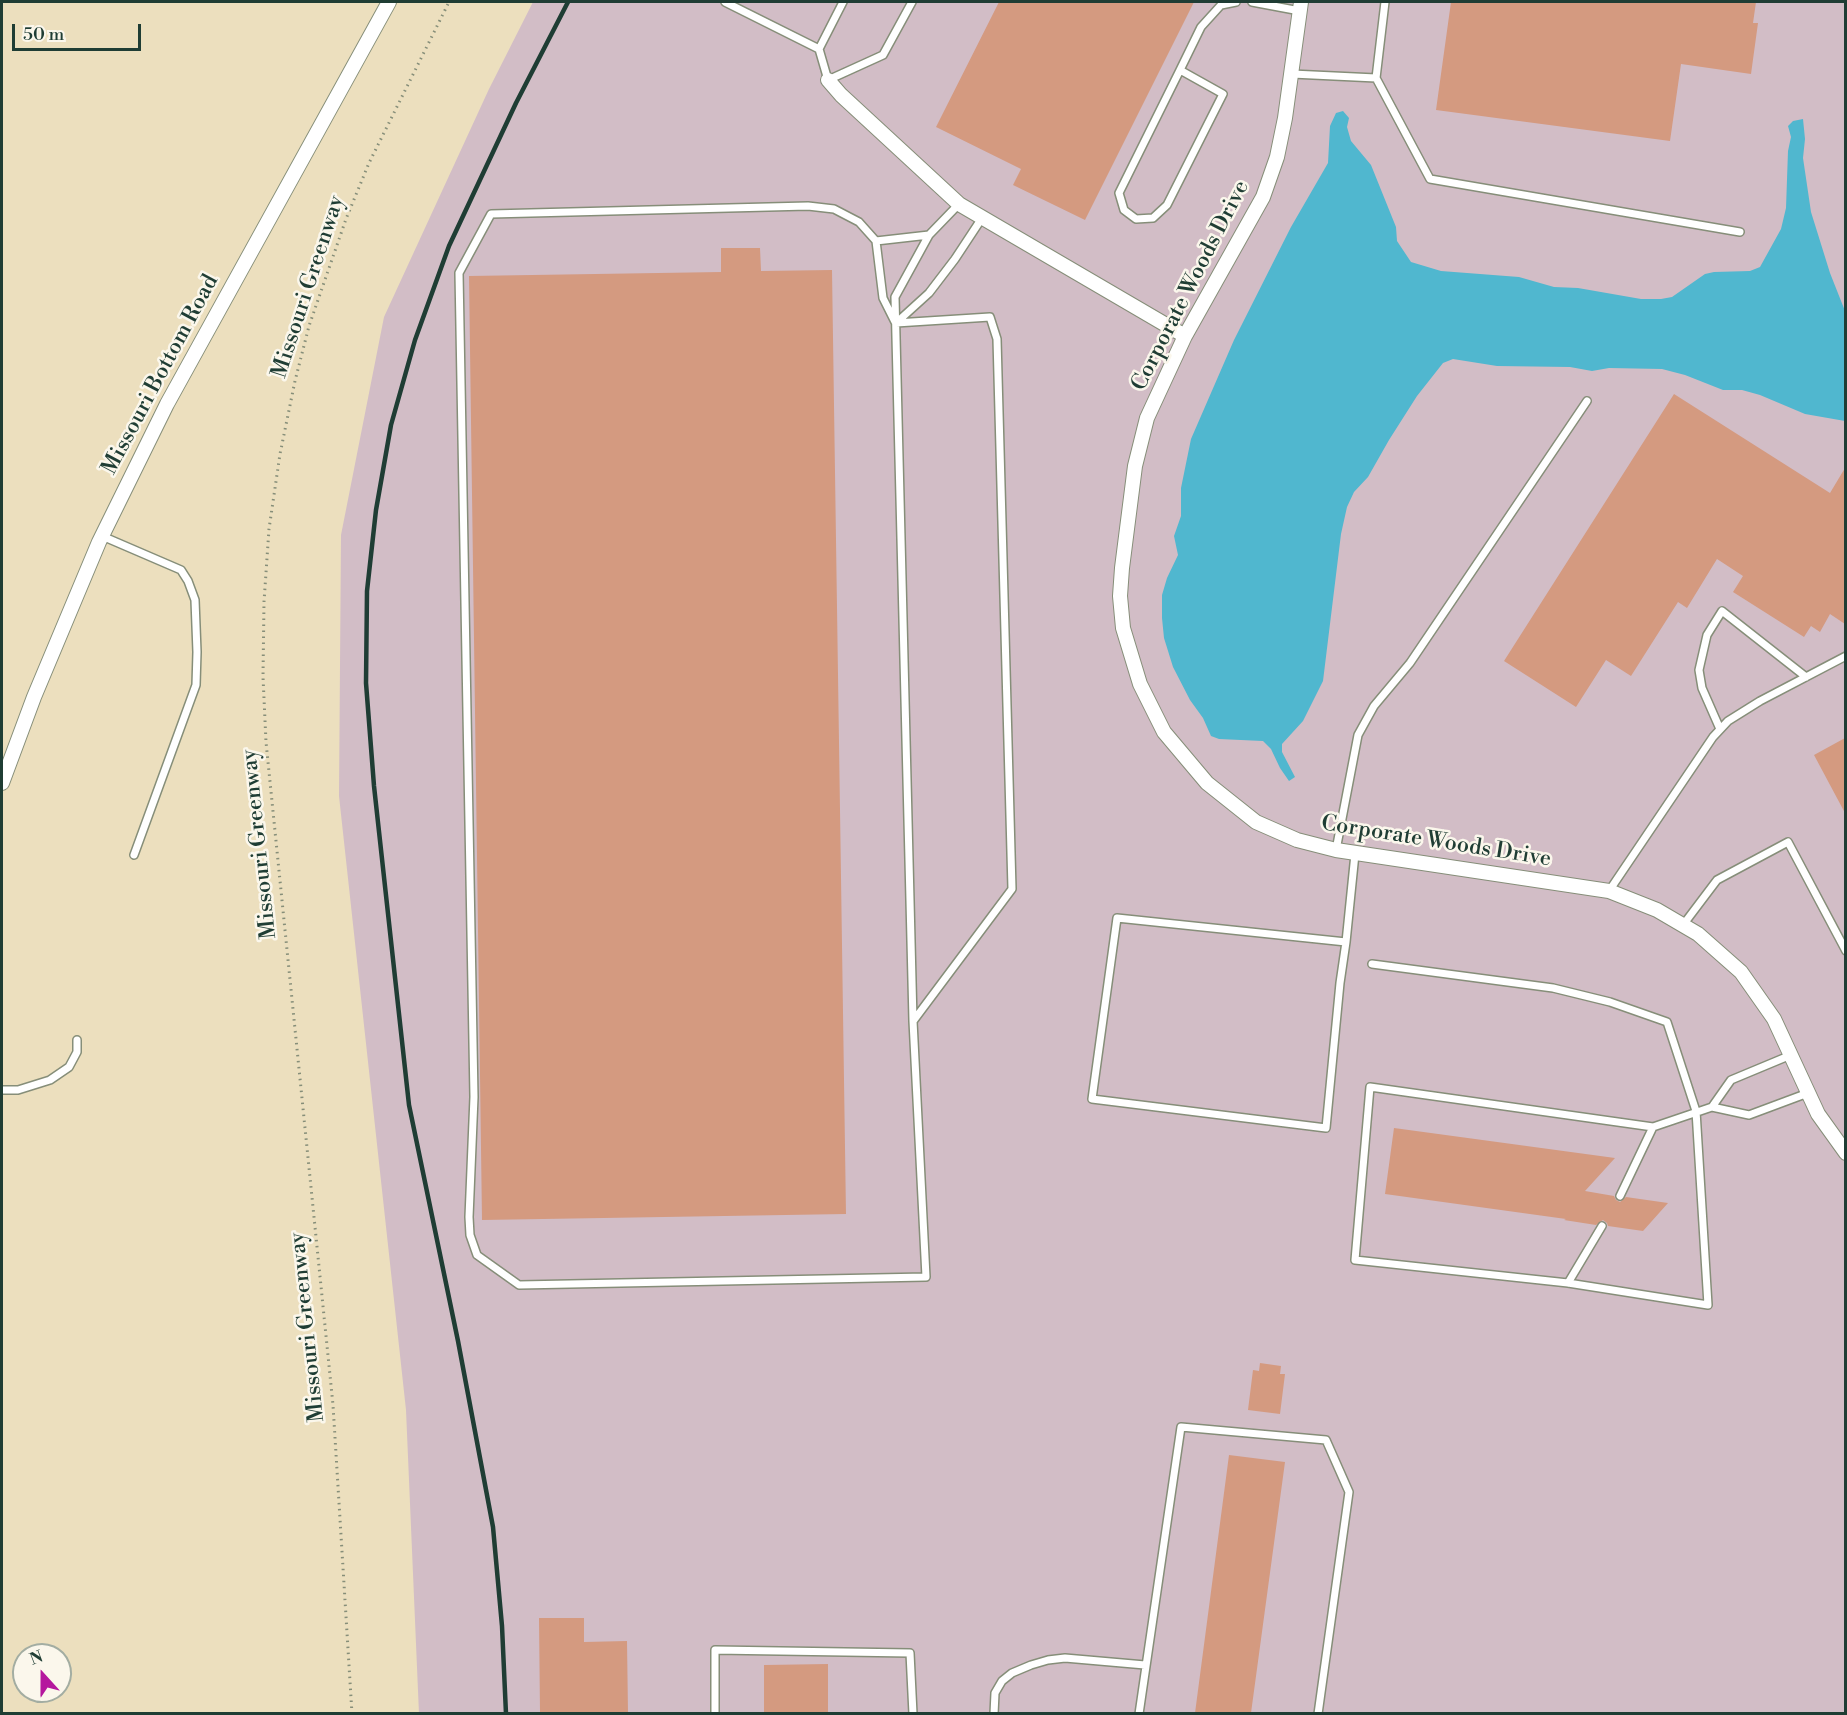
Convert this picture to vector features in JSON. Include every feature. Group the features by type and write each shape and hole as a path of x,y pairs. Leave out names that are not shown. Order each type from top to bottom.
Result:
{"street":[{"name":"Missouri Bottom Road","path":"2,783 34,697 102,536 167,404 389,2"},
{"name":"Corporate Woods Drive","path":"1301,6 1277,157 1263,197 1185,336 1147,418 1135,466 1120,596 1123,628 1140,684 1164,732 1207,783 1256,822 1297,840 1355,854 1609,891 1657,910 1698,934 1741,972 1774,1018 1818,1114 1845,1154"},
{"path":"828,80 841,95 959,204 1185,336"}],"lane":[{"path":"725,2 819,49"},
{"path":"843,2 819,49 828,80 883,55 912,2"},
{"path":"1180,70 1223,94 1167,205 1153,218 1136,219 1124,210 1119,193 1201,27 1221,5 1236,2"},
{"path":"1252,2 1301,6"},
{"path":"1385,2 1376,78 1430,179 1740,232"},
{"path":"1292,74 1376,78"},
{"path":"896,323 882,298 876,241 859,222 834,209 808,206 491,214 459,273 474,1097 470,1235 477,1255 519,1285 926,1277 913,1021 896,323 895,297 929,236 959,204"},
{"path":"896,323 929,293 982,218"},
{"path":"876,241 929,236"},
{"path":"896,323 990,317 998,339 1012,889 913,1021"},
{"path":"1336,850 1358,735 1374,706 1410,663 1587,401"},
{"path":"102,536 181,570 195,600 196,686 134,855"},
{"path":"1720,729 1702,688 1699,670 1707,634 1722,611 1806,677"},
{"path":"1609,891 1728,720 1845,656"},
{"path":"1683,925 1717,880 1788,842 1845,951"},
{"path":"1346,942 1117,918 1092,1099 1326,1128 1346,942 1355,854"},
{"path":"1372,964 1553,988 1610,1002 1667,1022 1696,1111 1708,1305 1568,1283 1355,1260 1370,1087 1653,1127 1696,1111 1712,1107 1749,1115 1809,1093"},
{"path":"2,1090 18,1090 50,1080 69,1066 77,1052 77,1040"},
{"path":"1712,1107 1731,1080 1791,1055"},
{"path":"1620,1197 1653,1127"},
{"path":"1568,1283 1602,1226"},
{"path":"1139,1713 1181,1427 1326,1440 1349,1492 1318,1713"},
{"path":"715,1713 715,1650 910,1653 913,1713"},
{"path":"994,1713 995,1694 1002,1681 1012,1673 1031,1665 1065,1658 1145,1665"}],"path":[{"name":"Missouri Greenway","path":"352,1713 333,1405 266,741 263,677 264,602 269,529 280,454 309,326 342,230 369,163 449,2"}],"shaded area":[{"path":"533,2 1845,2 1845,1713 419,1714 406,1410 339,796 341,535 384,317 489,89"}],"water":[{"path":"1343,111 1349,118 1347,127 1351,141 1371,165 1396,227 1397,241 1411,262 1441,271 1519,277 1554,287 1578,288 1641,299 1672,297 1705,274 1750,271 1760,267 1781,229 1786,208 1788,151 1791,137 1788,126 1793,121 1803,119 1805,139 1803,158 1811,212 1830,273 1845,311 1845,421 1805,414 1760,395 1742,390 1723,390 1685,375 1662,369 1609,368 1592,371 1570,367 1497,366 1453,359 1443,363 1417,396 1368,477 1354,492 1347,507 1341,534 1323,681 1303,721 1282,744 1282,752 1295,777 1289,781 1271,749 1263,741 1219,739 1211,736 1173,667 1164,638 1162,595 1178,555 1174,536 1181,516 1181,488 1191,439 1234,340 1291,227 1328,163 1330,126 1336,113"}],"building":[{"path":"999,2 1194,2 1085,220 1013,185 1021,169 936,127"},
{"path":"1451,2 1756,2 1753,23 1758,23 1751,74 1681,64 1670,141 1436,110"},
{"path":"721,248 760,248 761,271 832,270 846,1214 482,1220 469,276 721,272"},
{"path":"1674,394 1830,493 1845,468 1845,624 1830,614 1820,632 1811,626 1804,637 1733,592 1743,576 1717,559 1687,608 1678,602 1631,676 1606,660 1576,707 1504,661"},
{"path":"1845,738 1845,813 1814,755"},
{"path":"1394,1128 1615,1158 1585,1191 1614,1196 1620,1202 1626,1197 1668,1203 1643,1231 1608,1226 1603,1220 1596,1225 1385,1194"},
{"path":"1260,1363 1281,1366 1280,1374 1285,1374 1280,1414 1248,1410 1253,1370 1259,1371"},
{"path":"1229,1455 1285,1462 1251,1713 1195,1713"},
{"path":"539,1618 584,1618 584,1642 627,1641 628,1713 540,1713"},
{"path":"828,1664 828,1713 764,1713 764,1665"}],"railway":[{"path":"506,1714 502,1626 493,1527 458,1341 409,1105 374,786 366,683 367,591 376,510 391,425 415,340 449,246 516,103 568,2"}]}
